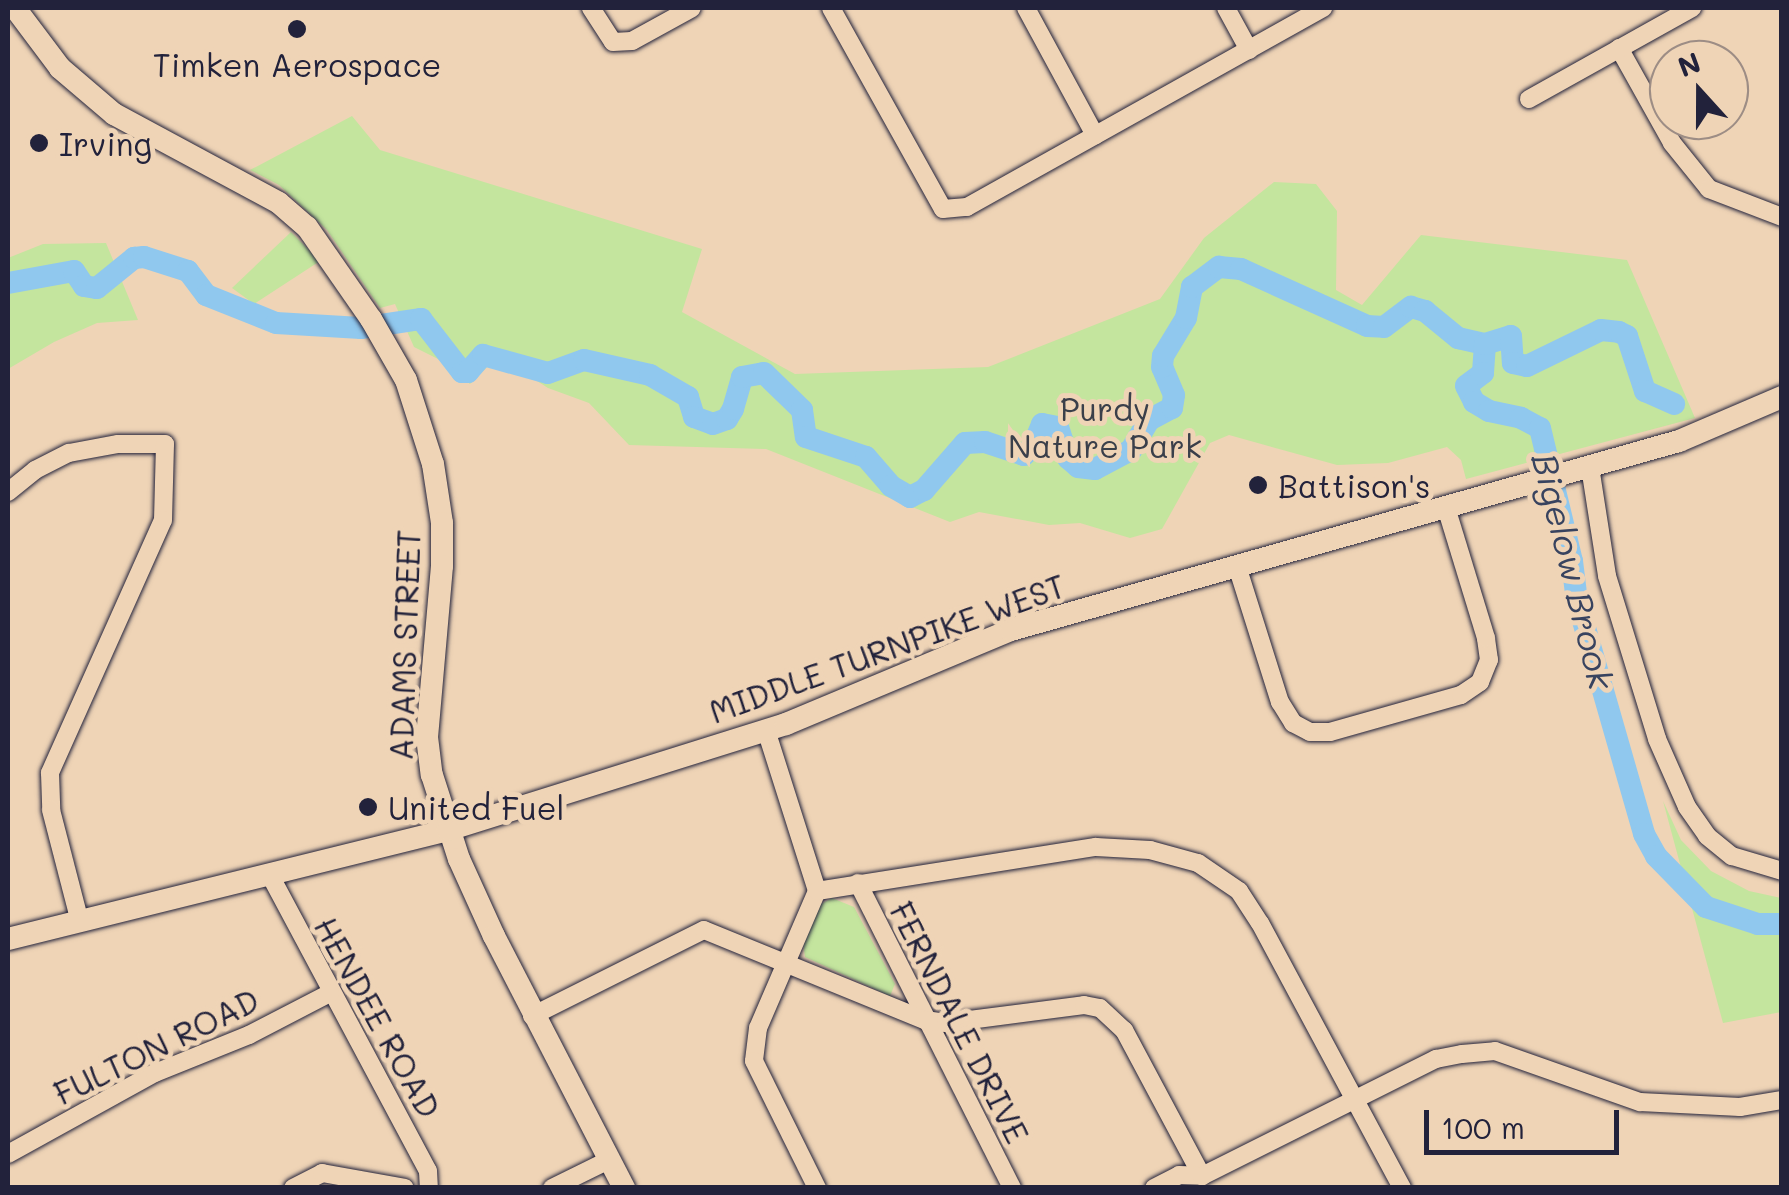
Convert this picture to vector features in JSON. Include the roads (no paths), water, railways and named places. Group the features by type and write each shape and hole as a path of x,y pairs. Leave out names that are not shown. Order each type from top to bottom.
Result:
{"main road":[{"name":"ADAMS STREET","path":"15,8 60,68 114,114 279,203 307,227 375,324 406,380 420,418 442,523 443,556 427,737 432,774 448,830 532,1016 624,1188"},
{"name":"MIDDLE TURNPIKE WEST","path":"8,939 448,830 766,730 1011,630 1679,441 1782,397"}],"street":[{"path":"591,8 613,42 632,42 692,8"},
{"path":"831,8 943,209 967,207 1322,8"},
{"path":"1026,8 1095,135"},
{"path":"1226,8 1249,50"},
{"path":"1529,99 1692,8"},
{"path":"1620,48 1688,168 1710,189 1782,217"},
{"path":"8,492 36,470 69,453 118,444 165,444 163,520 50,773 51,810 80,922"},
{"path":"1590,467 1607,576 1657,739 1687,807 1706,836 1732,856 1782,871"},
{"path":"1236,566 1280,702 1293,723 1310,732 1330,732 1461,695 1480,682 1489,660 1486,638 1446,508"},
{"path":"766,730 817,891 758,1028 754,1061 817,1188"},
{"path":"817,891 1096,847 1150,850 1198,863 1238,892 1260,922 1402,1188"},
{"name":"HENDEE ROAD","path":"271,876 428,1170 429,1188"},
{"name":"FERNDALE DRIVE","path":"858,884 1012,1188"},
{"path":"532,1016 704,930 925,1020 946,1023 1084,1005 1100,1008 1124,1030 1202,1182"},
{"name":"FULTON ROAD","path":"8,1154 154,1073 250,1034 330,992"},
{"path":"1154,1188 1180,1175 1202,1182 1436,1058 1495,1051 1640,1102 1740,1107 1782,1100"},
{"path":"552,1188 609,1160"},
{"path":"294,1188 322,1173 405,1188"}],"waterway":[{"name":"Bigelow Brook","path":"8,283 74,271 84,286 97,288 134,258 144,257 188,271 206,295 276,323 361,328 421,319 462,372 468,372 483,355 548,373 584,360 650,375 688,397 694,417 713,424 727,419 742,377 764,373 802,410 806,437 866,457 891,486 910,497 924,490 965,443 985,442 1024,455 1032,448 1042,424 1058,427 1068,458 1078,467 1095,469 1131,450 1149,420 1172,408 1174,395 1162,367 1163,356 1186,318 1192,287 1219,267 1241,269 1367,326 1384,327 1411,307 1425,311 1458,338 1485,344"},
{"path":"1485,344 1511,336 1513,363 1527,366 1601,330 1619,332 1627,336 1645,391 1674,404"},
{"name":"Bigelow Brook","path":"1485,344 1483,373 1466,386 1474,402 1489,411 1521,418 1540,428 1572,561 1577,600 1644,834 1656,856 1706,907 1758,924 1782,924"}],"place":[{"name":"Timken Aerospace","path":"297,29"},
{"name":"Irving","path":"39,143"},
{"name":"Battison's","path":"1258,485"},
{"name":"United Fuel","path":"368,807"}],"park label":[{"name":"Purdy Nature Park","path":"1105,428"}]}
